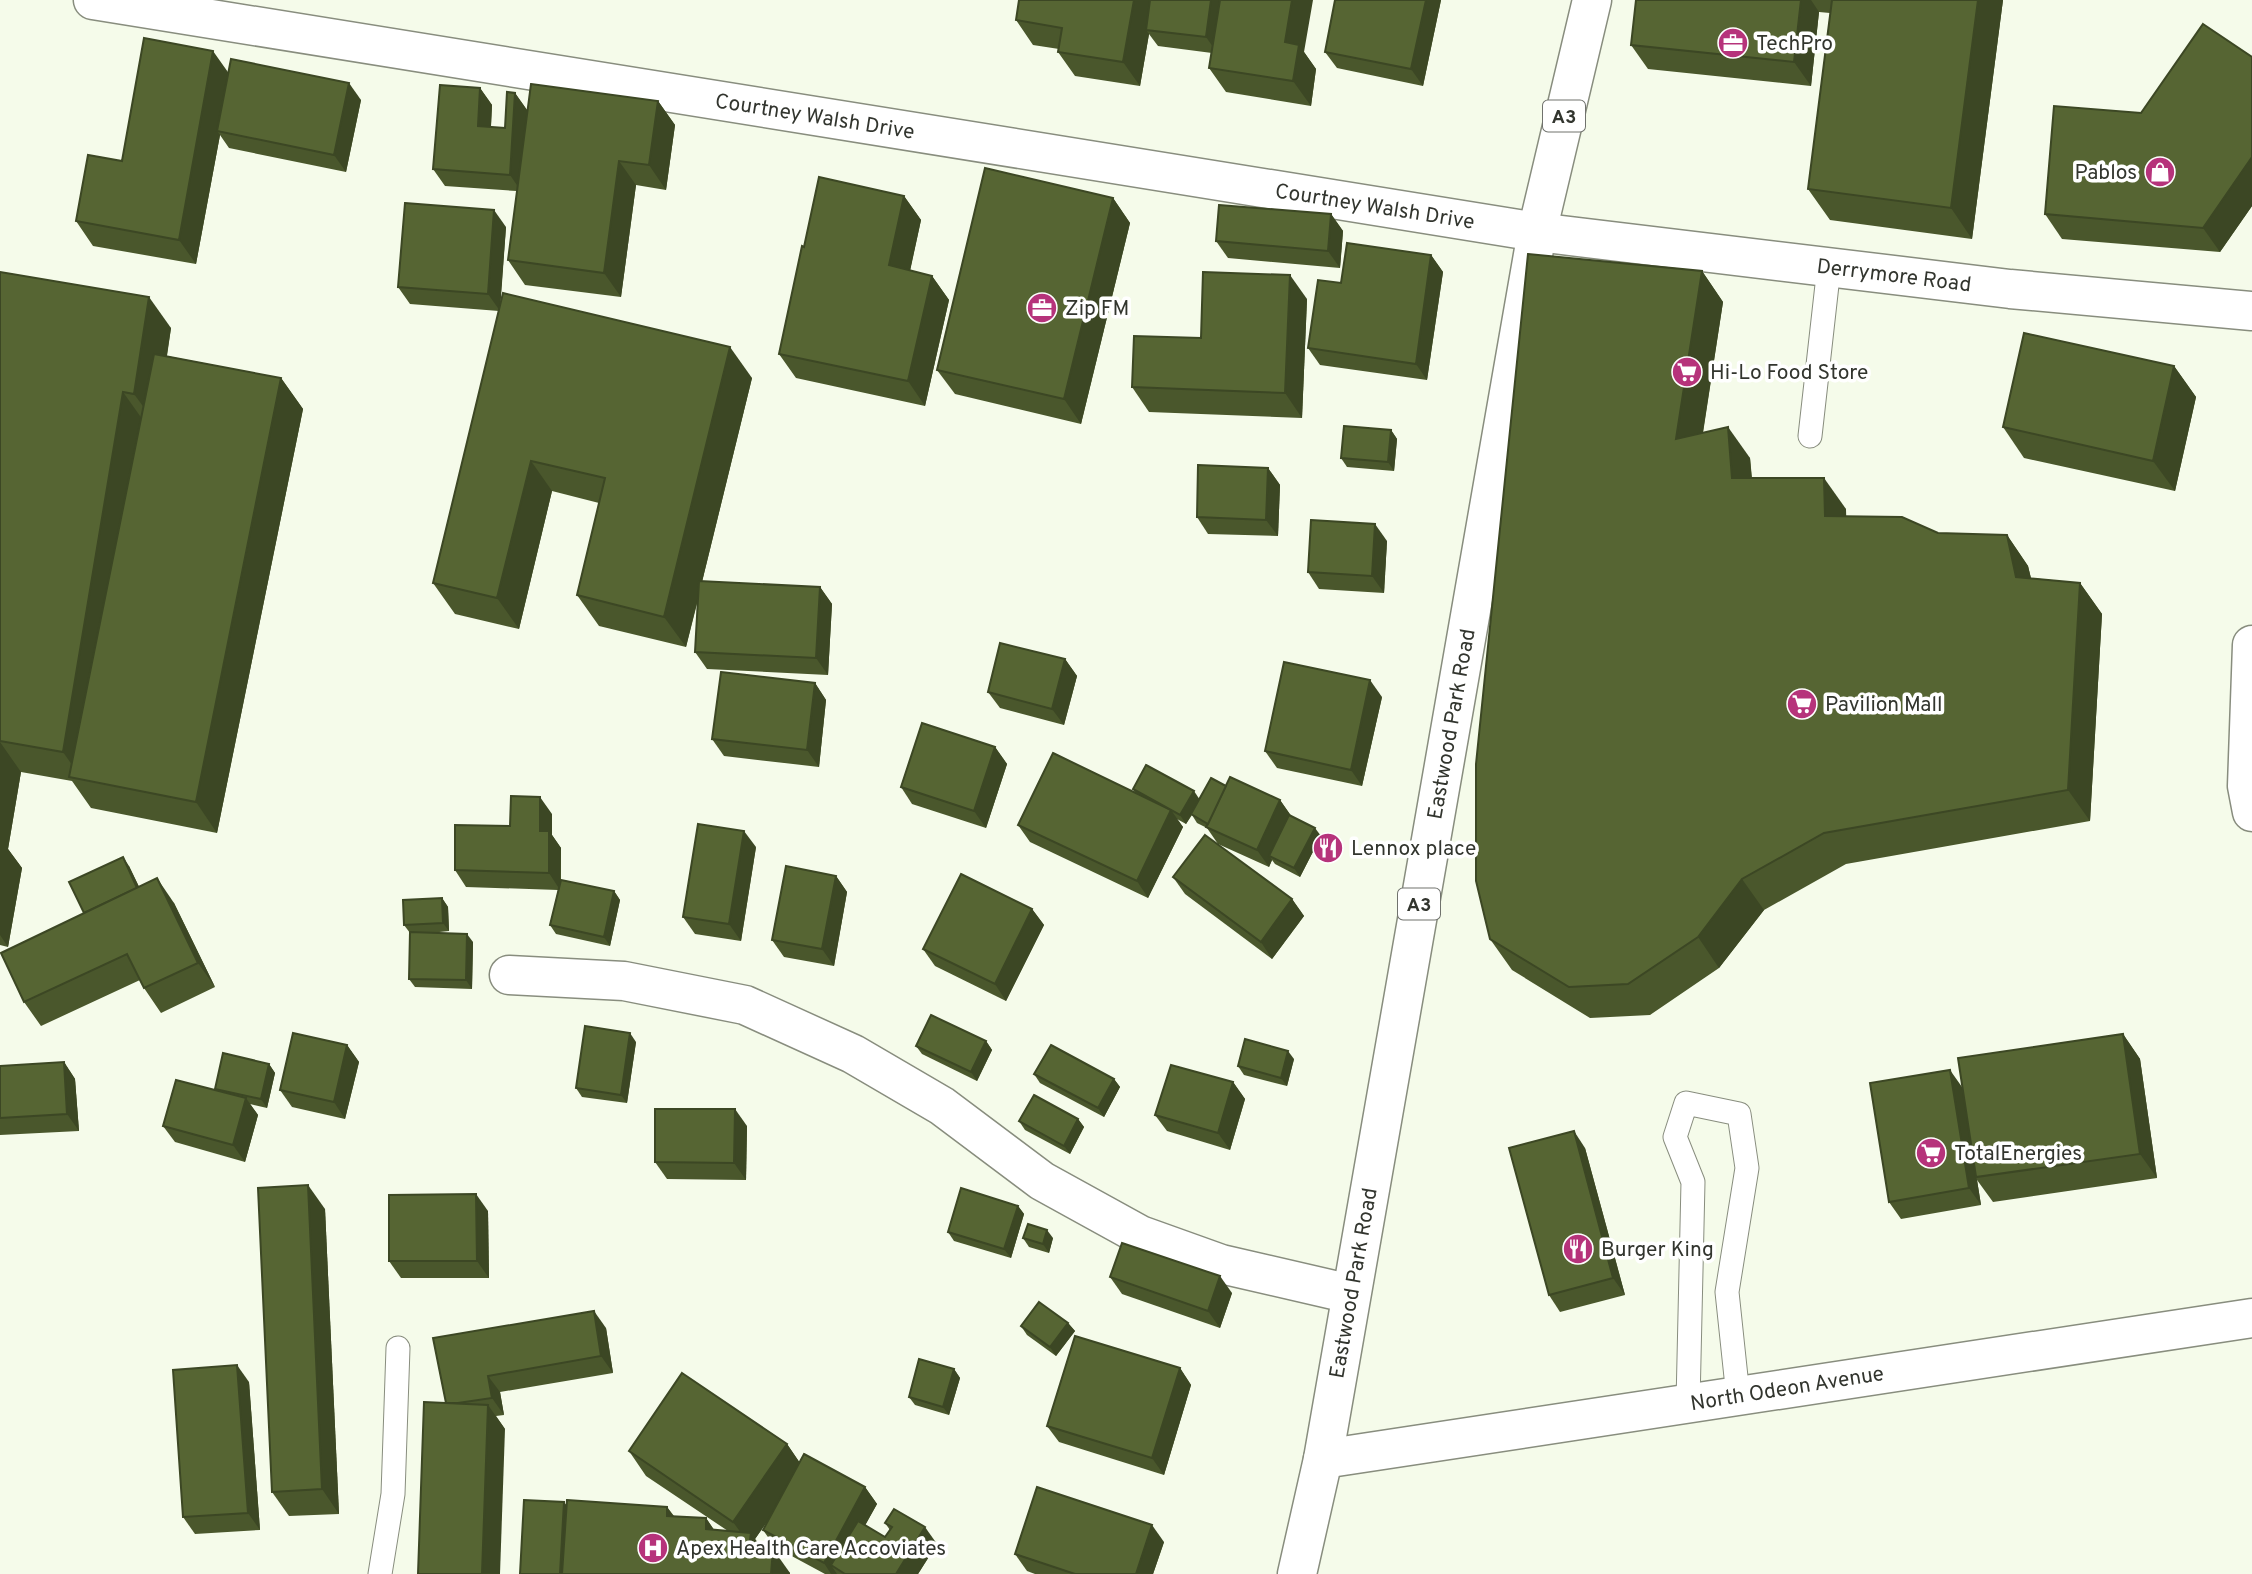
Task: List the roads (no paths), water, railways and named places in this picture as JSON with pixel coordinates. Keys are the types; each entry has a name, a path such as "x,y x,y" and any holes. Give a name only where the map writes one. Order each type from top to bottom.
{"street":[{"name":"Courtney Walsh Drive","path":"93,0 1537,232"},
{"name":"Eastwood Park Road","path":"1297,1574 1323,1459 1537,232 1592,0"},
{"name":"Derrymore Road","path":"1537,232 2010,289 2252,311"},
{"path":"2250,795 2252,645"},
{"path":"509,975 624,981 745,1005 853,1054 920,1093 942,1106 1042,1181 1140,1235 1221,1264 1351,1294"},
{"name":"North Odeon Avenue","path":"1323,1459 2252,1318"}],"lane":[{"path":"1810,436 1829,267"},
{"path":"1688,1404 1693,1182 1675,1137 1686,1103 1739,1114 1747,1168 1727,1292 1738,1396"},
{"path":"380,1574 393,1494 398,1348"}],"place":[{"name":"TechPro","path":"1733,43"},
{"name":"Pablos","path":"2160,172"},
{"name":"Zip FM","path":"1042,308"},
{"name":"Hi-Lo Food Store","path":"1687,372"},
{"name":"Pavilion Mall","path":"1802,704"},
{"name":"Lennox place","path":"1328,848"},
{"name":"TotalEnergies","path":"1931,1153"},
{"name":"Burger King","path":"1578,1249"},
{"name":"Apex Health Care Accoviates","path":"653,1548"}]}
